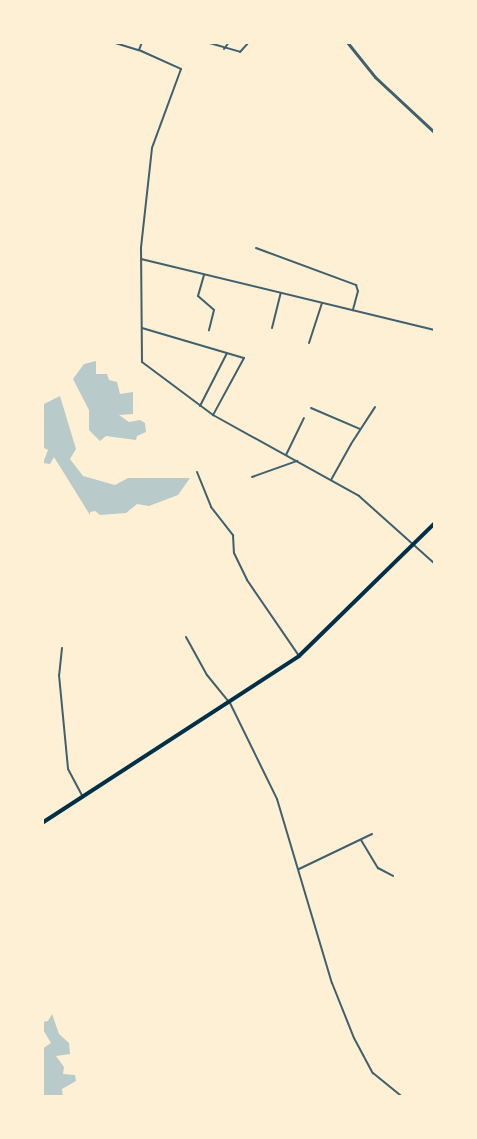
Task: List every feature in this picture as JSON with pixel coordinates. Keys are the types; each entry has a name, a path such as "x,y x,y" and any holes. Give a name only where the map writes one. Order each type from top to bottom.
{"main road":[{"path":"42,823 230,703 299,656 435,523"}],"street":[{"path":"112,42 139,50 181,69 152,148 141,259 142,362 213,415 359,496 435,564"},
{"path":"139,50 142,42"},
{"path":"206,42 240,52 249,42"},
{"path":"224,49 230,42"},
{"path":"347,42 375,77 435,133"},
{"path":"256,248 356,285 358,291 353,310"},
{"path":"141,259 435,330"},
{"path":"204,276 198,296 214,310 209,330"},
{"path":"272,328 281,292"},
{"path":"309,343 322,303"},
{"path":"142,328 240,357 244,361 213,415"},
{"path":"200,406 227,353"},
{"path":"331,480 375,407"},
{"path":"311,408 360,429"},
{"path":"286,455 304,418"},
{"path":"252,477 297,461"},
{"path":"197,472 211,507 232,535 234,552 247,580 299,656"},
{"path":"186,637 207,675 230,703 277,799 332,983 354,1038 374,1073 403,1097"},
{"path":"62,648 59,675 68,769 83,797"},
{"path":"299,869 372,834"},
{"path":"361,840 378,868 393,876"}],"shaded area":[{"path":"96,361 96,374 107,374 109,380 117,382 120,394 133,392 133,414 119,415 129,422 140,420 145,423 146,432 137,436 136,440 106,436 100,441 89,430 89,410 73,379 84,364"},
{"path":"60,396 76,449 70,459 83,476 115,485 128,478 190,478 178,495 149,506 137,504 126,513 100,515 95,511 90,512 90,515 54,457 50,464 43,463 48,450 42,447 42,405"},
{"path":"52,1014 59,1034 69,1043 70,1054 56,1056 64,1067 63,1074 75,1075 76,1081 62,1089 63,1097 42,1097 42,1049 51,1043 42,1028 42,1022 48,1021"}]}
